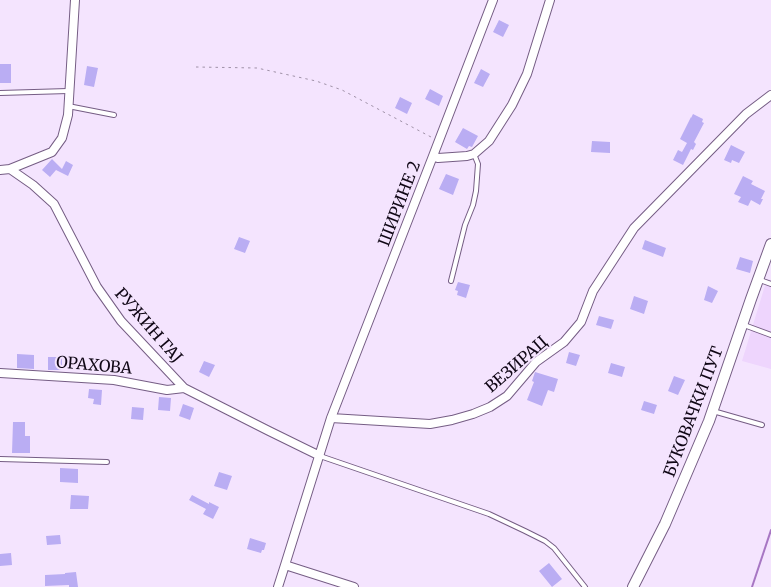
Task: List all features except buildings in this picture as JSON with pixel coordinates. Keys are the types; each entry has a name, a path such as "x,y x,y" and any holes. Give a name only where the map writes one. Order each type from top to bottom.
{"street":[{"path":"0,170 10,169 52,152 62,138 68,115 75,0"},
{"name":"ШИРИНЕ 2","path":"331,418 493,0"},
{"path":"433,156 438,158 474,154 489,140 512,105 528,74 550,0"},
{"name":"ВЕЗИРАЦ","path":"331,418 430,424 473,414 490,407 507,396 536,362 564,342 582,322 593,291 634,228 746,114 771,95"},
{"name":"РУЖИН ГАЈ","path":"10,169 33,185 54,204 97,288 121,321 184,388 320,456"},
{"name":"БУКОВАЧКИ ПУТ","path":"633,587 665,524 713,411 771,244"},
{"name":"ОРАХОВА","path":"0,374 114,380 167,390 184,388"},
{"path":"278,587 331,418"},
{"path":"285,565 354,587"}],"lane":[{"path":"0,92 68,92"},
{"path":"68,106 114,116"},
{"path":"451,281 476,191 478,164 474,154"},
{"path":"758,280 771,284"},
{"path":"742,325 771,335"},
{"path":"713,411 762,425"},
{"path":"320,456 489,514 545,540 554,548 585,587"},
{"path":"0,459 107,462"}],"path":[{"path":"196,67 257,68 316,80 342,90 438,141"}],"shaded area":[{"path":"767,279 771,280 771,369 742,361"}],"waterway":[{"path":"752,587 771,530"}]}
